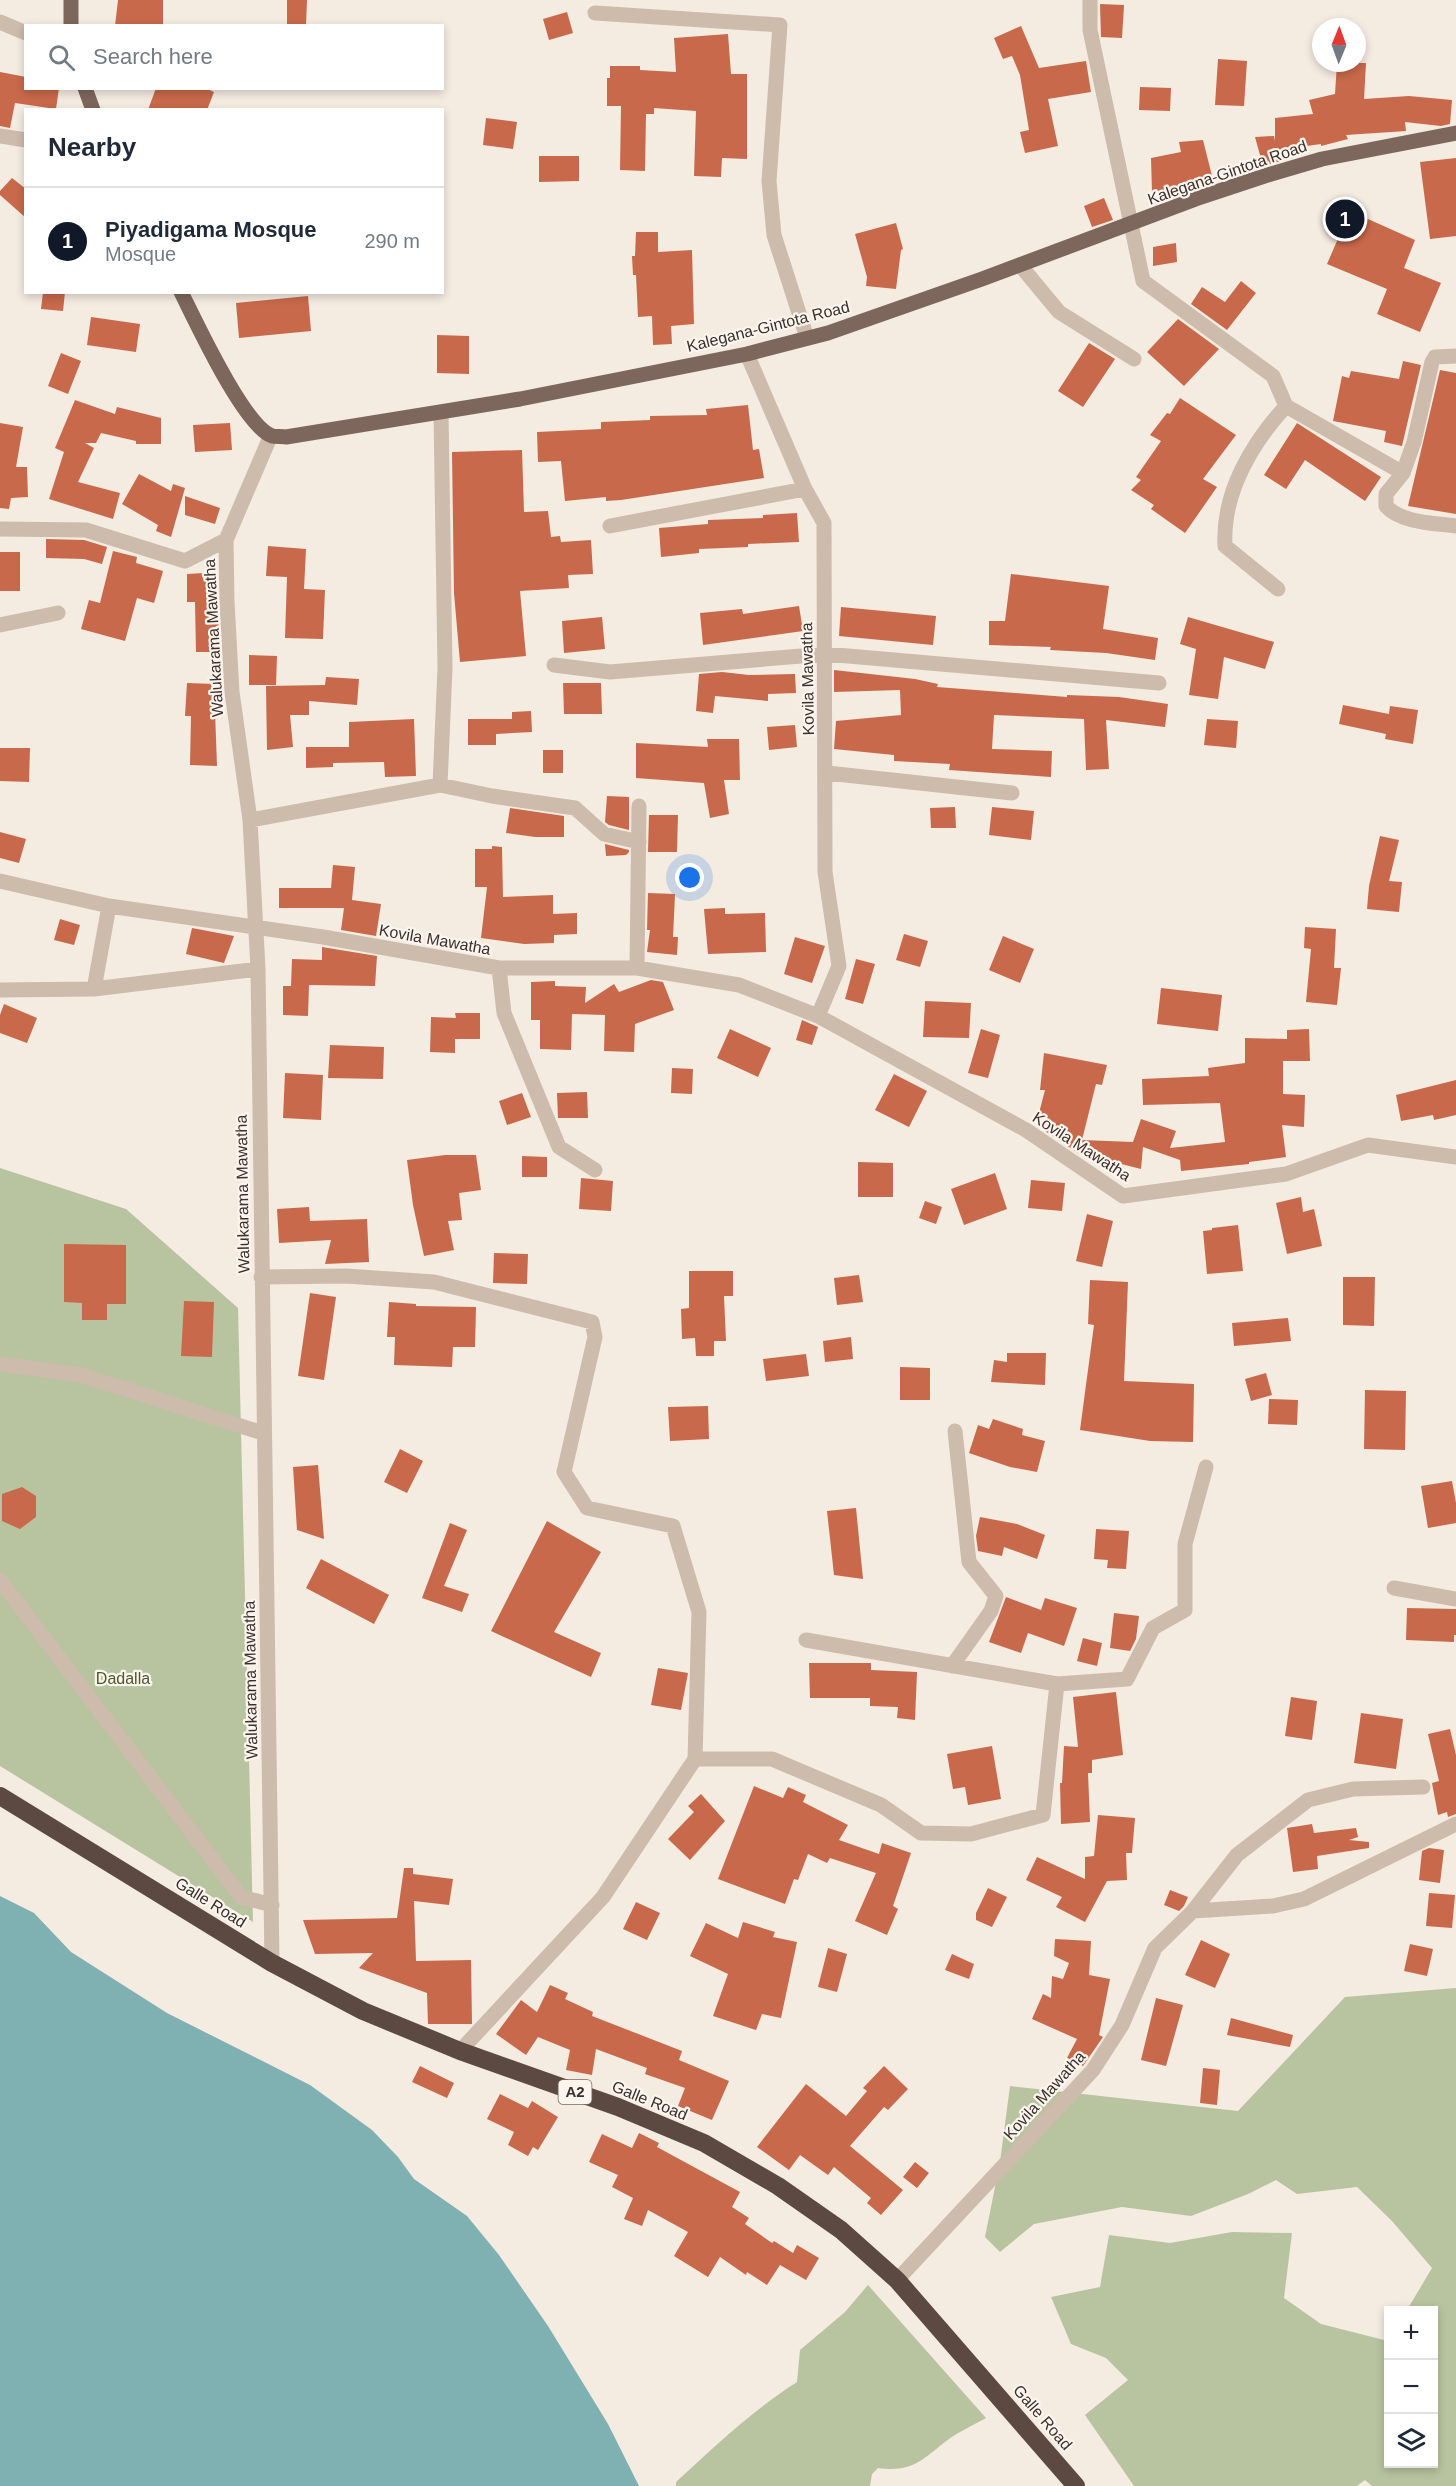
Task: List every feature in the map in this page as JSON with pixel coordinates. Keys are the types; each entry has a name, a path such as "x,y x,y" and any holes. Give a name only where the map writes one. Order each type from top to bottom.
{"highway":[{"name":"Galle Road","path":"0,1796 272,1963 363,2011 460,2051 618,2107 704,2143 778,2186 832,2224 897,2280 1076,2486"}],"main road":[{"path":"71,0 71,24"},
{"path":"86,90 92,108"},
{"name":"Kalegana-Gintota Road","path":"271,435 286,437 441,412 747,354 839,329 1020,265 1201,197 1322,159 1456,132"},
{"path":"183,294 239,401 252,420 271,435"}],"street":[{"path":"1090,0 1090,30 1143,281 1273,376 1286,406 1403,473"},
{"path":"595,13 780,25 769,181 774,235 807,338"},
{"path":"0,22 24,32"},
{"path":"0,136 24,140"},
{"path":"1020,265 1059,312 1134,360"},
{"name":"Kovila Mawatha","path":"747,354 805,489 824,523 825,872 838,966 818,1016"},
{"path":"1456,356 1435,357 1432,362 1414,442 1403,473 1386,494 1386,506 1392,513 1456,526"},
{"path":"1278,589 1225,546 1224,525 1243,464 1264,430 1286,406"},
{"path":"440,785 445,668 441,412"},
{"name":"Walukarama Mawatha","path":"271,435 226,540 232,692 250,820 258,969 272,1963"},
{"path":"610,526 805,489"},
{"path":"0,529 86,530 185,561 226,540"},
{"path":"0,625 58,613"},
{"path":"554,665 610,672 825,654 1159,682"},
{"path":"826,773 1012,793"},
{"path":"250,820 440,785 492,796 574,808 604,834 639,842"},
{"path":"637,968 639,806"},
{"name":"Kovila Mawatha","path":"0,881 109,906 499,968 637,968 739,985 818,1016 1026,1130 1123,1196 1286,1174 1368,1145 1456,1157"},
{"path":"94,989 109,906"},
{"path":"499,968 504,1013 559,1147 596,1170"},
{"path":"0,990 94,989 258,969"},
{"path":"261,1277 346,1276 434,1282 592,1322 595,1337 564,1472 587,1508 673,1526 699,1612 696,1759 603,1897 460,2051"},
{"path":"0,1364 81,1375 263,1433"},
{"path":"952,1666 991,1611 996,1596 969,1562 955,1431"},
{"path":"806,1640 1058,1684 1127,1679 1153,1628 1185,1610 1185,1544 1206,1467"},
{"path":"0,1580 241,1897 272,1905"},
{"path":"1394,1588 1456,1599"},
{"path":"696,1759 772,1759 881,1805 921,1833 971,1834 1043,1815 1058,1684"},
{"name":"Kovila Mawatha","path":"897,2280 1093,2070 1122,2025 1155,1948 1194,1911 1237,1855 1308,1800 1353,1789 1423,1787"},
{"path":"1194,1911 1273,1906 1304,1899 1456,1824"}],"green space":[{"name":"Dadalla","path":"0,1168 126,1209 238,1308 253,1922 0,1766"},
{"path":"1456,1988 1456,2486 1372,2486 1365,2480 1357,2486 1134,2486 1085,2415 1128,2380 1106,2358 1071,2344 1051,2297 1100,2287 1109,2235 1170,2243 1232,2232 1292,2233 1284,2298 1321,2324 1384,2340 1384,2468 1438,2468 1438,2306 1409,2306 1432,2268 1392,2221 1357,2187 1297,2194 1276,2180 1248,2194 1191,2216 1122,2207 1034,2224 1000,2252 985,2237 1000,2162 1010,2086 1238,2111 1345,1997"},
{"path":"868,2285 986,2418 953,2436 925,2458 910,2466 891,2469 878,2468 872,2474 870,2486 676,2486 676,2482 734,2429 797,2382 800,2350 845,2312"}],"water":[{"path":"0,1896 34,1913 71,1952 167,2013 310,2085 372,2130 398,2157 414,2179 467,2216 499,2255 548,2326 608,2424 639,2486 0,2486"}],"building":[{"path":"118,0 163,0 163,24 115,24"},
{"path":"287,0 307,0 306,24 287,24"},
{"path":"1100,4 1124,5 1122,38 1101,37"},
{"path":"567,12 573,33 549,40 543,19"},
{"path":"1021,26 1039,68 1086,61 1091,92 1048,99 1058,146 1025,153 1020,132 1029,130 1020,75 1012,56 1003,59 994,38"},
{"path":"728,34 731,74 747,74 747,159 722,158 721,177 694,176 696,111 654,108 654,114 646,114 645,171 620,170 621,106 607,106 607,78 610,78 610,66 640,66 640,70 676,72 674,38"},
{"path":"1218,59 1247,61 1244,106 1215,105"},
{"path":"0,72 24,77 24,90 59,90 56,108 15,103 10,128 0,126"},
{"path":"1336,72 1366,72 1364,99 1409,96 1452,100 1450,124 1441,126 1405,122 1406,131 1346,135 1348,139 1321,146 1321,144 1278,150 1281,161 1263,166 1255,137 1274,136 1275,141 1275,118 1313,114 1309,100 1335,94"},
{"path":"1140,87 1171,88 1170,111 1139,110"},
{"path":"155,90 210,90 214,92 208,108 149,108"},
{"path":"486,118 517,122 513,149 483,145"},
{"path":"1203,140 1212,176 1179,189 1152,192 1151,158 1181,152 1179,142"},
{"path":"539,156 579,156 579,181 539,182"},
{"path":"1456,158 1456,236 1430,239 1420,162"},
{"path":"12,178 24,187 24,216 0,195 0,191"},
{"path":"1104,198 1113,220 1092,227 1084,206"},
{"path":"1350,211 1415,240 1404,268 1441,283 1420,332 1377,314 1387,289 1327,264"},
{"path":"896,223 903,249 896,289 866,286 867,277 855,234"},
{"path":"636,232 658,232 658,252 692,250 694,324 671,326 672,344 653,345 652,316 638,317 636,275 633,275 632,256 635,256"},
{"path":"1176,243 1177,262 1153,266 1153,247"},
{"path":"1241,281 1256,293 1227,330 1191,304 1202,287 1225,302"},
{"path":"43,294 65,294 63,311 41,309"},
{"path":"308,296 311,331 239,338 236,303"},
{"path":"91,317 140,324 136,352 87,345"},
{"path":"1178,319 1219,349 1184,386 1147,352"},
{"path":"437,335 469,336 469,374 437,373"},
{"path":"1089,343 1115,359 1083,407 1058,391"},
{"path":"61,353 81,361 68,394 48,386"},
{"path":"1403,361 1421,365 1402,446 1384,442 1386,431 1333,421 1342,376 1349,378 1351,371 1399,379"},
{"path":"1440,370 1456,373 1456,514 1408,506"},
{"path":"1180,398 1236,435 1203,479 1217,487 1185,533 1151,509 1154,505 1131,490 1141,480 1136,477 1161,441 1150,435 1167,413 1170,414"},
{"path":"75,400 115,414 117,407 161,418 161,444 136,444 136,441 101,433 96,443 85,443 94,448 78,482 120,493 113,519 49,499 64,452 55,448"},
{"path":"748,405 753,450 759,449 764,478 621,500 606,501 606,497 565,501 561,461 538,462 537,432 601,429 601,422 650,420 650,416 707,415 706,409"},
{"path":"0,423 23,427 16,467 27,467 28,497 11,498 9,509 0,508"},
{"path":"230,423 232,450 195,452 193,425"},
{"path":"1297,423 1381,477 1365,501 1305,460 1286,489 1264,475"},
{"path":"522,450 524,512 548,511 551,537 560,536 561,542 591,540 593,574 568,575 569,588 520,591 526,656 460,662 454,593 452,452"},
{"path":"139,474 171,491 173,484 185,488 171,537 156,531 158,525 122,504"},
{"path":"185,496 220,508 215,524 185,515"},
{"path":"797,513 799,542 699,549 699,553 661,557 659,528 708,524 708,520 763,518 763,515"},
{"path":"46,539 84,540 107,547 102,564 84,559 46,558"},
{"path":"268,546 306,549 304,589 325,590 323,639 285,638 287,577 266,576"},
{"path":"113,551 137,557 136,563 163,571 154,603 137,598 125,641 81,629 89,600 100,603"},
{"path":"0,552 20,552 20,591 0,591"},
{"path":"204,573 214,576 214,607 218,607 219,640 212,639 213,652 196,652 195,602 187,602 187,574"},
{"path":"1011,574 1109,586 1103,629 1158,638 1155,660 1106,653 1050,650 1051,647 989,645 989,621 1005,621"},
{"path":"799,606 803,631 703,645 700,613 742,609 743,614"},
{"path":"841,607 936,616 933,645 839,636"},
{"path":"602,617 605,649 564,653 562,621"},
{"path":"1188,617 1274,642 1265,669 1224,657 1218,699 1189,695 1196,649 1180,644"},
{"path":"249,655 277,656 276,685 249,685"},
{"path":"834,670 915,679 938,684 937,687 1067,697 1067,695 1119,697 1168,704 1165,727 1106,720 1109,769 1086,770 1084,719 994,715 992,749 1052,751 1051,777 949,770 950,764 894,761 894,755 834,749 836,721 901,715 900,690 834,692"},
{"path":"722,672 749,675 795,674 796,693 768,694 768,701 715,696 713,713 696,711 699,674"},
{"path":"326,677 359,679 357,705 309,701 309,715 290,715 293,747 267,750 266,686 325,685"},
{"path":"187,683 214,684 217,766 190,765 191,716 185,716"},
{"path":"563,683 601,683 602,714 564,714"},
{"path":"1343,705 1389,714 1390,706 1418,710 1413,744 1385,739 1386,734 1339,724"},
{"path":"531,711 532,732 496,734 496,745 468,745 468,719 512,719 512,712"},
{"path":"414,719 416,776 385,777 384,762 333,763 333,767 306,768 306,747 349,747 349,722"},
{"path":"1207,719 1238,721 1236,748 1204,745"},
{"path":"795,725 797,747 769,750 767,727"},
{"path":"707,739 739,739 740,780 724,780 729,814 710,818 704,783 636,778 636,743 708,747"},
{"path":"0,748 30,748 29,782 0,781"},
{"path":"543,750 563,750 563,773 543,773"},
{"path":"607,796 629,797 629,830 605,822"},
{"path":"955,807 956,828 931,828 930,808"},
{"path":"992,807 1034,811 1031,840 989,835"},
{"path":"510,808 564,816 564,837 535,837 506,833"},
{"path":"649,815 678,815 677,852 648,852"},
{"path":"0,832 26,839 19,863 0,858"},
{"path":"1380,836 1399,840 1389,881 1402,882 1399,912 1367,909 1369,886"},
{"path":"605,844 629,850 629,852 626,855 606,856"},
{"path":"492,846 502,847 503,897 553,895 553,914 577,913 577,934 554,935 554,943 524,944 481,938 487,887 475,887 475,849 492,849"},
{"path":"333,865 355,867 352,900 381,904 376,936 341,930 344,908 279,908 279,888 331,888"},
{"path":"648,893 675,894 673,937 678,937 677,955 647,952 650,930 647,930"},
{"path":"725,908 725,914 765,913 766,952 708,954 704,909"},
{"path":"60,919 80,925 74,945 54,940"},
{"path":"1305,927 1336,929 1334,968 1341,968 1337,1005 1306,1002 1311,949 1304,948"},
{"path":"192,928 234,936 224,963 186,954"},
{"path":"904,934 928,941 920,967 896,960"},
{"path":"1003,936 1034,949 1020,983 989,970"},
{"path":"795,937 825,946 812,983 784,974"},
{"path":"322,947 377,956 375,986 309,985 308,1016 283,1015 283,986 291,986 292,959 322,960"},
{"path":"856,959 875,964 863,1004 845,999"},
{"path":"651,980 663,982 674,1010 635,1024 634,1052 604,1051 605,1015 572,1014 571,1050 540,1049 540,1020 531,1020 531,982 555,981 555,986 586,987 585,1003 614,984 619,992"},
{"path":"1161,988 1222,995 1218,1031 1157,1024"},
{"path":"925,1001 971,1003 969,1038 923,1037"},
{"path":"4,1004 37,1018 27,1043 0,1033 0,1015"},
{"path":"455,1013 480,1013 480,1039 455,1039 455,1053 430,1052 431,1017 456,1018"},
{"path":"802,1020 818,1027 812,1045 796,1040"},
{"path":"730,1029 771,1048 758,1077 717,1058"},
{"path":"981,1029 1000,1035 988,1078 968,1073"},
{"path":"1309,1029 1310,1061 1283,1061 1283,1094 1305,1095 1304,1127 1282,1125 1286,1157 1249,1162 1249,1164 1181,1171 1180,1160 1143,1147 1141,1169 1078,1153 1042,1129 1045,1118 1038,1117 1045,1090 1040,1090 1044,1053 1107,1065 1102,1085 1096,1084 1082,1140 1133,1142 1141,1119 1176,1131 1170,1148 1225,1142 1220,1103 1143,1105 1142,1079 1209,1076 1208,1068 1245,1063 1245,1038 1287,1039 1287,1030"},
{"path":"330,1045 384,1047 383,1079 328,1078"},
{"path":"672,1068 693,1069 692,1094 671,1093"},
{"path":"285,1073 323,1075 321,1120 283,1118"},
{"path":"894,1074 927,1091 909,1127 875,1110"},
{"path":"1456,1080 1456,1115 1434,1120 1433,1115 1401,1121 1396,1095"},
{"path":"587,1092 588,1118 558,1118 557,1093"},
{"path":"522,1093 531,1117 507,1125 499,1101"},
{"path":"445,1155 476,1155 481,1190 459,1193 462,1220 448,1221 454,1250 424,1256 413,1205 407,1160"},
{"path":"522,1156 547,1157 547,1177 522,1177"},
{"path":"858,1162 893,1163 893,1197 858,1197"},
{"path":"995,1173 1007,1209 964,1225 951,1189"},
{"path":"581,1178 613,1181 611,1211 579,1209"},
{"path":"1031,1180 1065,1183 1062,1211 1028,1208"},
{"path":"1301,1197 1303,1212 1314,1209 1322,1246 1287,1254 1276,1203"},
{"path":"925,1201 942,1207 936,1224 919,1218"},
{"path":"309,1207 310,1221 367,1219 369,1262 325,1264 331,1240 279,1243 277,1209"},
{"path":"1087,1214 1113,1221 1102,1267 1076,1261"},
{"path":"1238,1225 1243,1271 1207,1274 1203,1231"},
{"path":"64,1244 126,1245 126,1304 107,1304 107,1320 82,1320 82,1303 64,1302"},
{"path":"494,1253 528,1254 527,1284 493,1283"},
{"path":"689,1271 733,1271 733,1296 724,1296 726,1341 714,1341 714,1356 696,1356 695,1338 682,1339 681,1309 689,1308"},
{"path":"859,1275 863,1302 837,1305 834,1278"},
{"path":"1343,1277 1375,1277 1374,1326 1343,1325"},
{"path":"1090,1280 1128,1282 1124,1381 1194,1384 1193,1442 1150,1441 1080,1430 1094,1325 1088,1324"},
{"path":"310,1293 336,1297 324,1380 298,1376"},
{"path":"184,1301 214,1302 212,1357 181,1356"},
{"path":"389,1302 416,1304 416,1306 476,1307 475,1347 453,1347 452,1367 394,1365 395,1337 387,1337"},
{"path":"1288,1318 1291,1341 1234,1346 1232,1323"},
{"path":"851,1337 853,1359 825,1362 823,1341"},
{"path":"1007,1353 1046,1353 1045,1385 991,1382 994,1360 1007,1362"},
{"path":"806,1354 809,1376 766,1381 763,1359"},
{"path":"900,1367 930,1368 930,1400 900,1400"},
{"path":"1266,1373 1272,1395 1251,1401 1245,1379"},
{"path":"1365,1390 1406,1391 1405,1450 1364,1449"},
{"path":"1269,1399 1298,1400 1297,1425 1268,1424"},
{"path":"708,1406 709,1439 670,1441 668,1407"},
{"path":"993,1419 1023,1429 1022,1435 1045,1441 1037,1472 1010,1467 969,1453 978,1425 989,1429"},
{"path":"400,1449 423,1461 407,1493 384,1482"},
{"path":"318,1465 324,1539 297,1530 293,1467"},
{"path":"1452,1481 1456,1503 1456,1523 1428,1528 1421,1486"},
{"path":"22,1487 36,1496 36,1517 20,1529 2,1521 2,1494"},
{"path":"856,1508 863,1579 834,1575 827,1511"},
{"path":"980,1517 1017,1524 1045,1535 1037,1559 1004,1547 1002,1556 978,1551 976,1536"},
{"path":"547,1521 601,1552 554,1632 601,1653 591,1677 491,1631"},
{"path":"450,1523 467,1530 444,1586 469,1594 462,1612 422,1598"},
{"path":"1096,1529 1129,1531 1126,1569 1107,1568 1108,1560 1094,1559"},
{"path":"321,1559 389,1595 374,1624 306,1588"},
{"path":"1006,1597 1041,1610 1045,1598 1077,1608 1064,1646 1028,1633 1021,1653 989,1642"},
{"path":"1407,1608 1456,1609 1454,1642 1406,1640"},
{"path":"1114,1613 1139,1616 1136,1639 1130,1651 1110,1648"},
{"path":"1083,1638 1102,1643 1097,1666 1077,1661"},
{"path":"809,1663 871,1663 871,1670 917,1672 915,1720 897,1718 898,1707 870,1706 870,1698 810,1698"},
{"path":"658,1668 688,1673 681,1710 651,1705"},
{"path":"1116,1692 1123,1755 1092,1760 1092,1773 1088,1773 1090,1822 1061,1824 1060,1783 1062,1783 1064,1746 1078,1747 1073,1697"},
{"path":"1291,1697 1317,1701 1312,1740 1285,1736"},
{"path":"1361,1713 1403,1719 1396,1769 1354,1763"},
{"path":"1450,1729 1456,1755 1456,1814 1448,1817 1447,1812 1438,1815 1432,1783 1439,1781 1428,1734"},
{"path":"992,1746 1001,1799 968,1805 965,1787 953,1789 947,1754"},
{"path":"754,1786 783,1798 788,1787 806,1795 803,1802 848,1825 839,1840 879,1854 882,1843 911,1853 893,1906 898,1909 887,1935 855,1921 876,1873 830,1858 827,1863 808,1854 798,1880 794,1879 785,1904 718,1879"},
{"path":"701,1794 725,1821 690,1860 668,1839 694,1812 688,1806"},
{"path":"1098,1815 1135,1818 1132,1853 1126,1853 1127,1880 1107,1881 1085,1922 1056,1907 1062,1897 1026,1880 1037,1857 1085,1879 1085,1857 1094,1856"},
{"path":"1312,1824 1314,1833 1356,1828 1358,1837 1349,1840 1369,1842 1369,1848 1317,1856 1318,1869 1293,1872 1287,1828"},
{"path":"1429,1848 1444,1850 1440,1883 1419,1880 1422,1851"},
{"path":"404,1868 413,1868 413,1874 453,1879 449,1905 414,1901 416,1961 471,1960 472,2024 428,2024 427,1993 359,1968 373,1953 315,1954 303,1920 397,1918"},
{"path":"988,1888 1007,1897 992,1927 976,1920 976,1913"},
{"path":"1170,1890 1188,1897 1179,1911 1164,1905"},
{"path":"1429,1893 1455,1895 1452,1928 1426,1926"},
{"path":"636,1902 660,1913 647,1940 623,1929"},
{"path":"743,1922 775,1932 773,1937 797,1942 781,2018 762,2014 756,2030 713,2016 728,1974 690,1956 706,1923 738,1938"},
{"path":"1055,1939 1091,1941 1089,1975 1110,1979 1099,2035 1103,2037 1083,2066 1067,2058 1077,2039 1032,2019 1043,1994 1051,1998 1052,1976 1063,1979 1069,1963 1054,1956"},
{"path":"1201,1940 1230,1954 1215,1988 1185,1975"},
{"path":"1410,1944 1433,1949 1427,1976 1404,1971"},
{"path":"828,1948 847,1954 837,1992 818,1987"},
{"path":"952,1954 974,1964 969,1979 945,1970"},
{"path":"550,1985 568,1993 565,1999 593,2012 592,2016 682,2051 679,2060 729,2081 712,2120 678,2106 685,2088 645,2074 647,2068 596,2049 592,2075 566,2070 570,2050 538,2037 526,2055 496,2034 521,2000 537,2012"},
{"path":"1156,1998 1183,2005 1166,2066 1141,2060"},
{"path":"1231,2018 1293,2035 1290,2047 1227,2035"},
{"path":"420,2066 454,2083 447,2098 412,2082"},
{"path":"884,2066 908,2089 888,2110 884,2107 850,2146 903,2190 881,2215 867,2203 871,2198 834,2167 828,2175 800,2155 789,2170 757,2147 806,2084 846,2116 867,2091 863,2088"},
{"path":"1203,2068 1220,2070 1217,2105 1200,2103"},
{"path":"500,2094 528,2108 532,2101 558,2117 538,2150 533,2147 528,2156 508,2145 514,2132 487,2119"},
{"path":"639,2133 659,2143 657,2147 740,2192 732,2207 749,2218 745,2224 772,2243 774,2241 793,2253 797,2245 819,2258 806,2280 780,2265 767,2285 747,2272 746,2275 720,2257 708,2277 674,2256 688,2232 648,2210 642,2226 624,2219 633,2198 612,2187 618,2175 589,2162 602,2134 632,2148"},
{"path":"915,2162 929,2173 917,2188 903,2177"}],"place":[{"name":"Piyadigama Mosque","path":"1345,219"}]}
